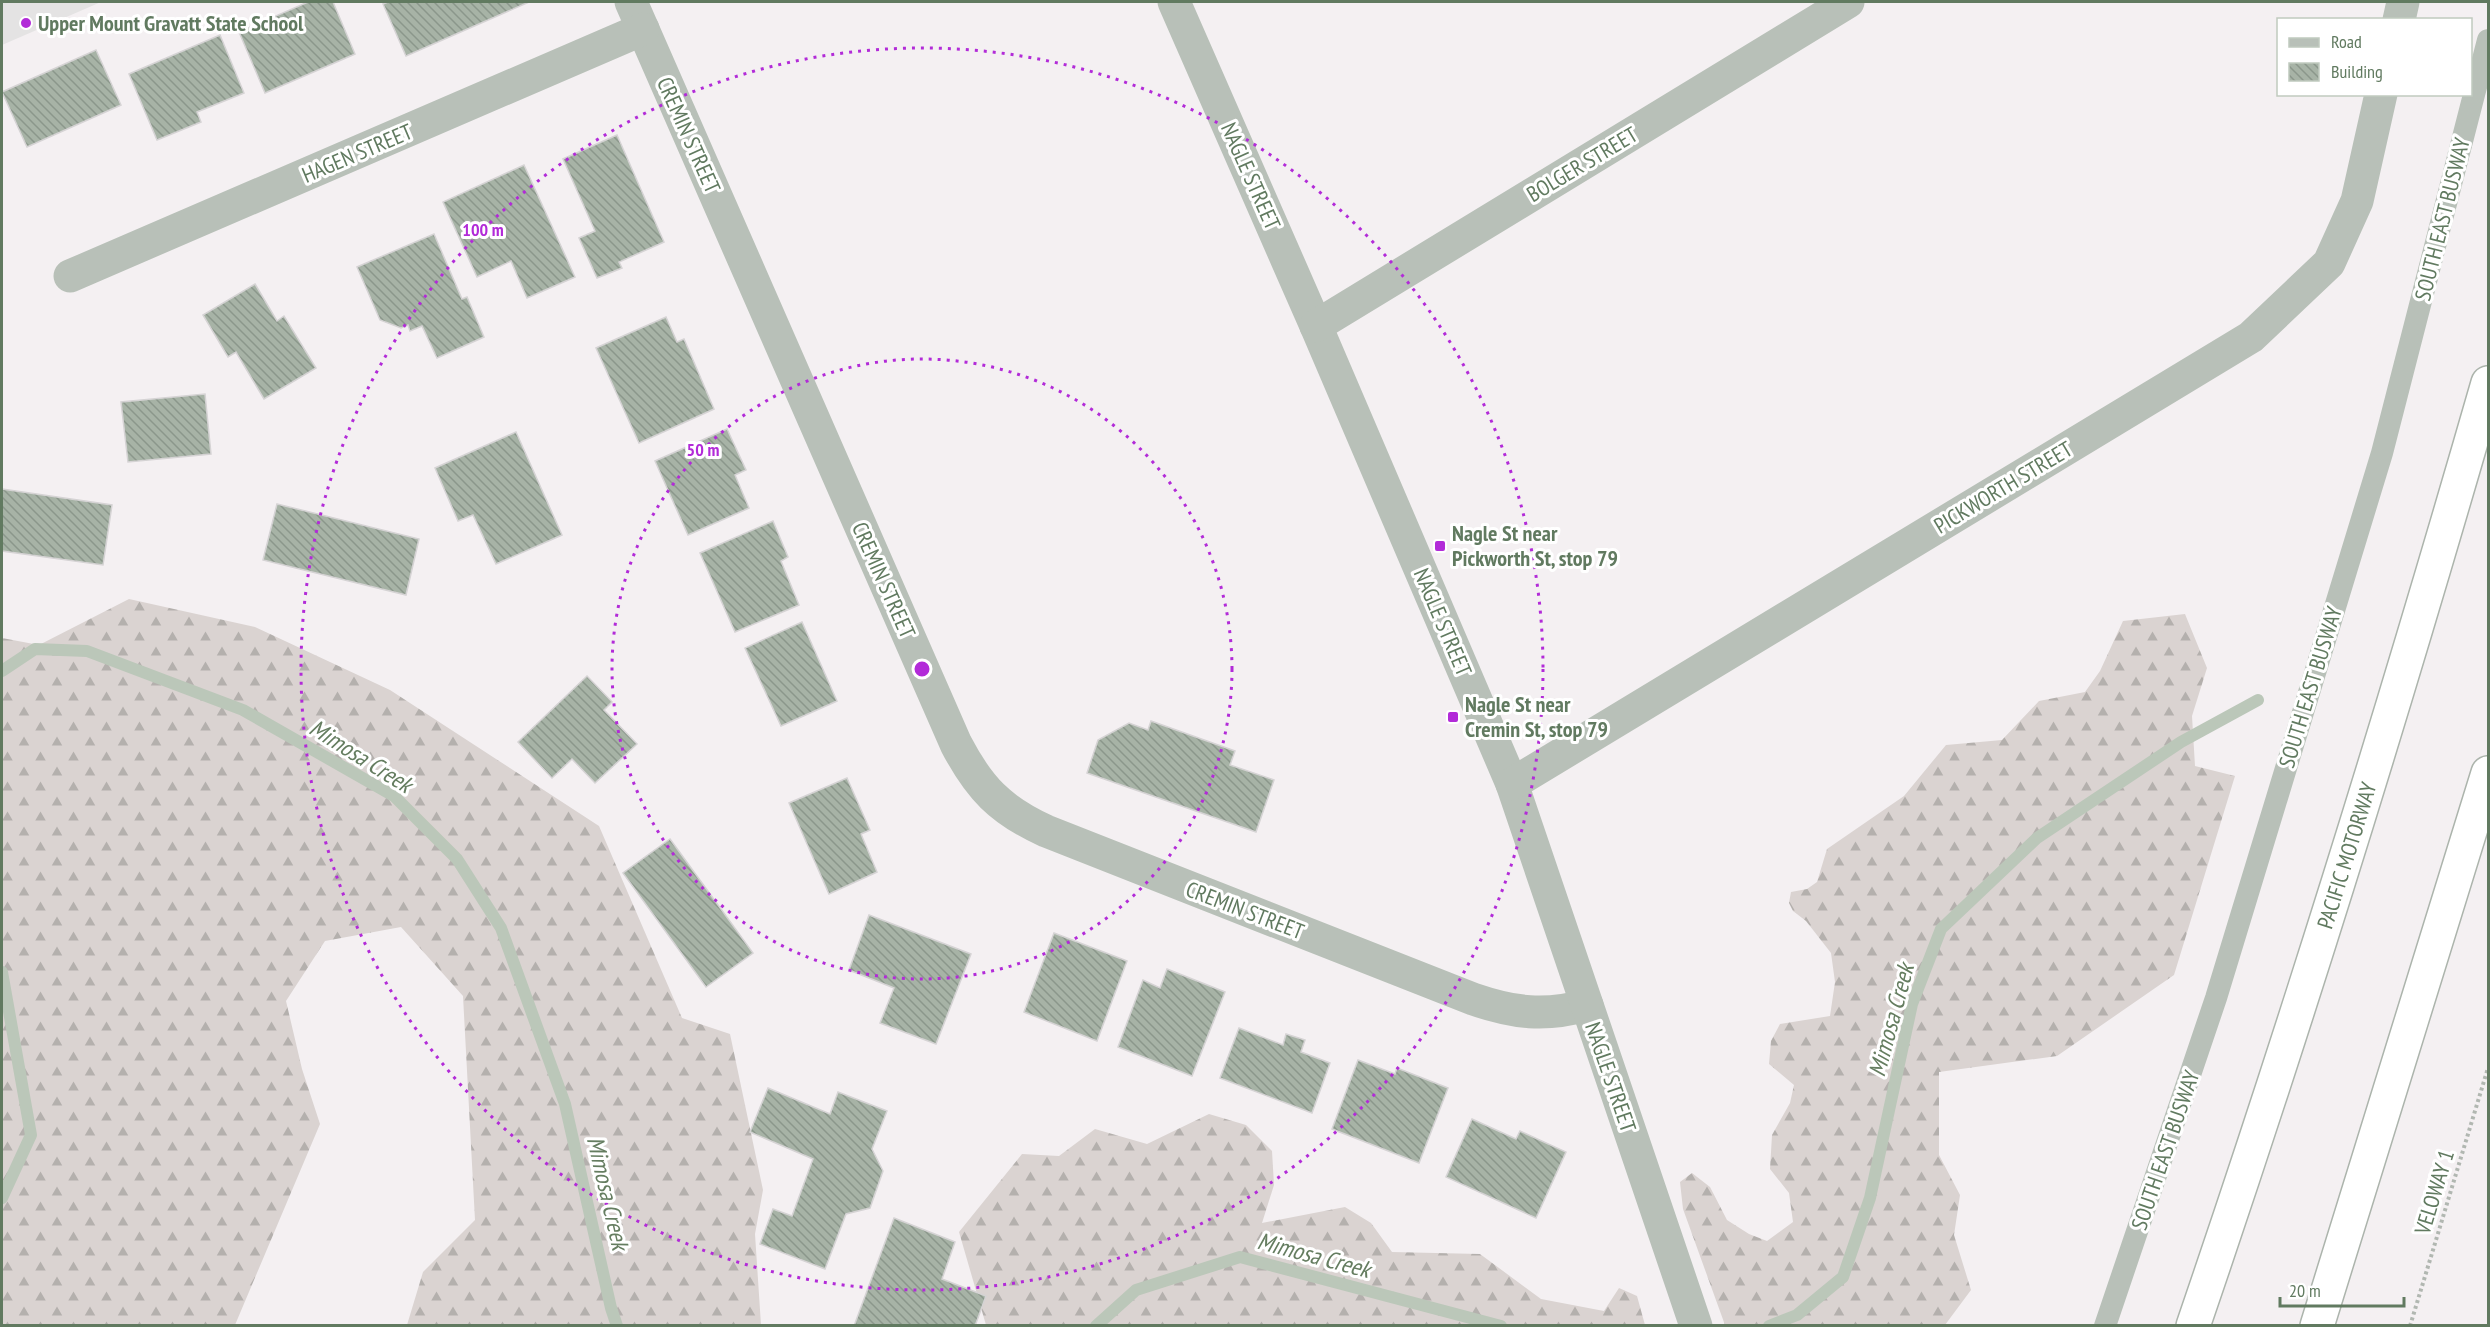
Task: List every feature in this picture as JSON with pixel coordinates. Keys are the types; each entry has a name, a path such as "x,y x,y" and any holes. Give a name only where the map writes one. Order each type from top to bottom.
{"highway":[{"name":"PACIFIC MOTORWAY","path":"2193,1326 2351,842 2426,601 2488,383"},
{"path":"2317,1326 2488,773"}],"street":[{"name":"NAGLE STREET","path":"1174,2 1512,783 1692,1312"},
{"name":"BOLGER STREET","path":"1316,326 1848,2"},
{"path":"2399,18 2403,2"},
{"name":"HAGEN STREET","path":"70,276 637,15"},
{"name":"CREMIN STREET","path":"637,15 956,744 980,784 994,800 1011,813 1046,831 1501,1009 1549,1013 1587,1005"},
{"name":"PICKWORTH STREET","path":"1512,783 2251,337 2329,263 2357,201 2381,96"}],"lane":[{"name":"SOUTH EAST BUSWAY","path":"2105,1326 2216,998 2382,453 2488,40"}],"path":[{"name":"VELOWAY 1","path":"2410,1326 2488,1068"}],"shaded area":[{"name":"Upper Mount Gravatt State School","path":"2,2 101,2 2,45"}],"green space":[{"path":"129,599 255,627 390,690 599,826 682,1018 730,1034 763,1190 755,1234 761,1325 407,1325 423,1272 475,1220 463,996 401,927 325,941 286,1001 302,1069 320,1124 235,1325 2,1325 2,638 39,645"},
{"path":"2185,614 2207,668 2192,716 2195,766 2235,776 2174,975 2057,1056 1939,1072 1939,1155 1960,1195 1954,1235 1971,1290 1945,1325 1725,1325 1683,1209 1680,1182 1692,1173 1710,1187 1727,1220 1749,1234 1767,1241 1793,1222 1789,1193 1770,1169 1772,1135 1790,1103 1794,1085 1769,1064 1771,1041 1780,1024 1830,1016 1835,982 1831,953 1806,921 1793,911 1789,903 1791,892 1807,889 1817,882 1827,849 1904,796 1946,745 2002,740 2039,701 2085,692 2100,671 2123,621"},
{"path":"1209,1114 1246,1125 1272,1151 1274,1185 1262,1223 1345,1207 1371,1223 1392,1252 1480,1254 1541,1299 1604,1311 1619,1288 1637,1296 1645,1325 986,1325 959,1232 1022,1154 1059,1156 1095,1129 1147,1144"}],"building":[{"path":"308,2 333,2 355,54 265,93 239,32"},
{"path":"388,2 529,2 406,56 383,4"},
{"path":"220,35 244,93 197,112 201,122 157,140 129,74"},
{"path":"96,50 121,105 27,147 2,92"},
{"path":"617,135 664,242 619,262 622,268 597,278 579,238 595,231 563,159"},
{"path":"524,165 575,277 527,298 511,261 477,277 443,202"},
{"path":"434,234 462,299 467,297 484,337 437,358 422,326 410,331 408,325 401,328 380,320 357,267"},
{"path":"255,284 277,321 284,316 316,368 264,399 236,352 228,357 203,315"},
{"path":"666,317 677,342 684,339 714,409 639,443 596,348"},
{"path":"205,394 211,454 128,462 121,402"},
{"path":"727,429 746,470 735,475 749,508 688,535 655,461"},
{"path":"516,432 562,535 496,564 473,515 458,521 435,468"},
{"path":"2,489 112,505 103,565 2,551"},
{"path":"277,504 419,539 406,595 263,560"},
{"path":"773,521 788,557 781,561 799,605 735,632 700,553"},
{"path":"802,622 837,701 781,726 745,648"},
{"path":"587,676 612,702 604,710 637,744 595,783 572,759 552,778 518,742"},
{"path":"1151,721 1235,751 1230,765 1274,780 1256,832 1087,773 1098,740 1129,723 1148,730"},
{"path":"847,778 870,830 861,834 877,872 829,894 789,803"},
{"path":"670,839 753,953 706,987 623,873"},
{"path":"869,915 971,954 936,1044 880,1023 894,988 849,970"},
{"path":"1054,933 1127,961 1097,1041 1024,1012"},
{"path":"1167,969 1225,992 1192,1076 1118,1047 1143,980 1160,988"},
{"path":"1239,1028 1283,1045 1286,1034 1305,1040 1301,1052 1330,1063 1312,1113 1220,1078"},
{"path":"1358,1060 1395,1074 1397,1068 1448,1088 1419,1163 1332,1129"},
{"path":"768,1088 830,1114 838,1092 887,1111 872,1149 883,1171 870,1208 846,1214 825,1269 760,1244 773,1209 792,1216 813,1159 750,1132"},
{"path":"1472,1119 1516,1139 1520,1131 1566,1152 1536,1218 1446,1177"},
{"path":"894,1218 955,1242 942,1279 986,1296 975,1326 854,1326"}],"waterway":[{"name":"Mimosa Creek","path":"2,671 35,649 87,651 243,710 394,796 457,859 501,928 565,1104 617,1326"},
{"name":"Mimosa Creek","path":"1769,1326 1797,1315 1843,1277 1870,1198 1912,1004 1941,929 2037,838 2181,742 2258,700"},
{"name":"Mimosa Creek","path":"2,972 31,1135 2,1198"},
{"name":"Mimosa Creek","path":"1096,1326 1136,1290 1240,1257 1501,1326"}],"place":[{"name":"Upper Mount Gravatt State School","path":"26,23"},
{"name":"Nagle St near Pickworth St, stop 79","path":"1440,546"},
{"name":"Nagle St near Cremin St, stop 79","path":"1453,717"}]}
